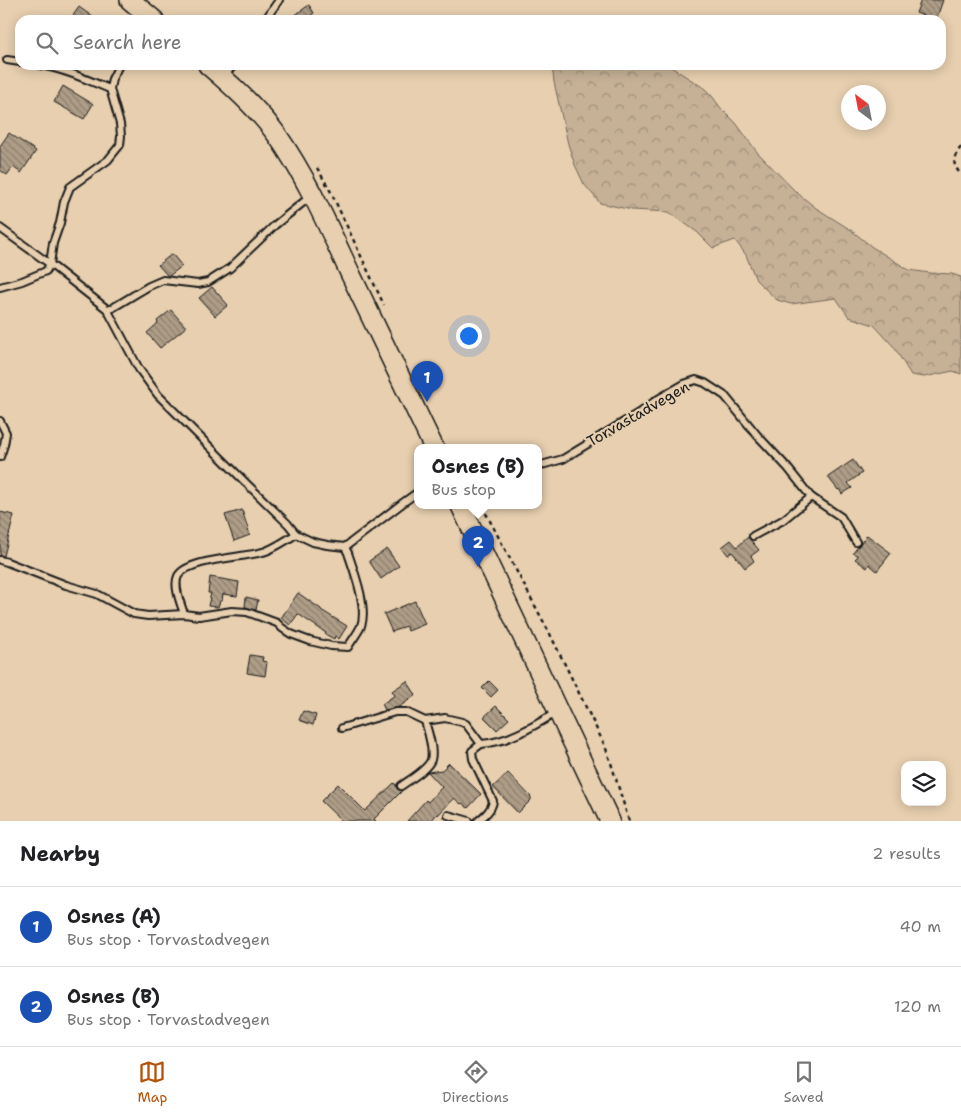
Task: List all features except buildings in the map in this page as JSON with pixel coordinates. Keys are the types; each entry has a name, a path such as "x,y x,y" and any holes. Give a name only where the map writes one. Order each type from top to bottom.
{"main road":[{"path":"130,0 147,15"},
{"path":"222,70 271,128 289,154 312,195 432,444"},
{"path":"462,509 610,821"}],"lane":[{"path":"268,15 276,1"},
{"path":"7,60 15,61"},
{"path":"62,70 110,90"},
{"path":"0,287 46,271 50,264 53,243 70,187 108,160 120,145 120,124 110,90 116,70"},
{"path":"109,310 163,280 198,284 208,282 230,268 275,225 312,195"},
{"path":"0,228 109,310 139,369 158,395 296,534 313,542 345,547 414,495"},
{"name":"Torvastadvegen","path":"542,465 563,459 658,399 684,384 696,380 725,396 756,435 787,467 811,497 841,517 856,542"},
{"path":"0,421 6,433 0,457"},
{"path":"753,536 783,520 811,497"},
{"path":"184,614 177,592 177,577 182,571 196,565 227,557 266,551 296,534"},
{"path":"0,560 66,585 97,594 134,614 148,616 184,614 199,616 232,611 247,612 277,623 290,634 310,641 331,646 348,646 361,625 362,613 361,596 345,547"},
{"path":"478,821 492,808 493,801 473,759 472,751 481,744 503,741 558,711"},
{"path":"342,728 395,712 406,712 425,721 445,718 462,722 466,724 481,744"},
{"path":"401,786 426,768 430,760 431,748 425,721"},
{"path":"448,815 469,821"}],"path":[{"path":"961,147 955,155 954,163 956,169 961,174"},
{"path":"484,509 550,634 605,746 629,821"}],"green space":[{"path":"553,70 676,70 704,88 736,123 757,152 796,192 816,208 909,270 952,274 961,277 961,374 953,371 924,377 911,375 894,347 874,325 849,317 836,298 791,304 777,300 756,280 746,255 735,240 713,248 697,232 669,212 632,210 600,203 584,184 575,165 568,144"}],"place":[{"name":"Osnes (A)","path":"427,402"},
{"name":"Osnes (B)","path":"478,567"}]}
